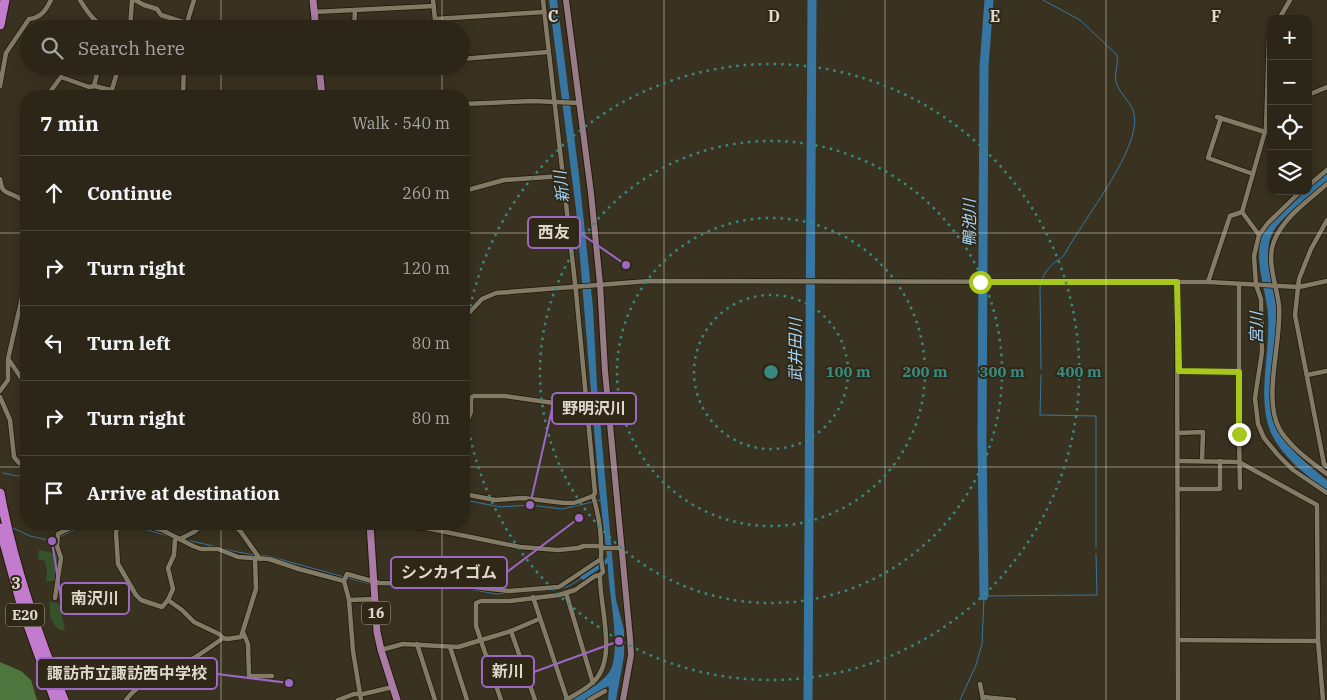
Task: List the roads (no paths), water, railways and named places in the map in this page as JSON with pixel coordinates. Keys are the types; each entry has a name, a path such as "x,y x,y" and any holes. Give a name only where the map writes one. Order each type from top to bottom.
{"highway":[{"path":"0,25 4,3"},
{"name":"E20","path":"0,493 12,546 30,609 64,700"},
{"name":"E20","path":"0,528 23,611 55,700"}],"main road":[{"path":"313,0 315,20"},
{"path":"320,75 321,90"},
{"name":"16","path":"370,530 377,632 397,700"}],"street":[{"path":"28,20 46,11 51,0"},
{"path":"80,0 97,20"},
{"path":"131,20 134,0 157,9 162,15 177,20"},
{"path":"187,20 194,0"},
{"path":"533,598 566,700 593,683 602,671 606,634 600,586 600,575 603,572 602,548 593,496 595,493 576,286 543,0"},
{"path":"566,0 576,103 592,193 597,284 631,655 622,700"},
{"path":"1282,15 1290,0"},
{"path":"314,12 433,3 435,19 544,12"},
{"path":"354,20 355,10"},
{"path":"0,86 6,53 20,32"},
{"path":"470,58 548,52"},
{"path":"94,86 97,75"},
{"path":"51,90 61,76 89,87 94,86 111,90 116,75"},
{"path":"183,90 185,75"},
{"path":"1312,93 1327,87"},
{"path":"470,104 533,101 576,103"},
{"path":"1242,212 1265,132 1268,105"},
{"path":"1253,174 1208,158 1219,118 1265,132"},
{"path":"1312,183 1327,170"},
{"path":"470,189 504,180 563,176"},
{"path":"0,179 2,190 20,199"},
{"path":"1327,184 1286,222 1275,239 1271,260 1279,306 1279,334 1273,375 1273,409 1280,429 1297,452 1327,474"},
{"path":"1297,195 1268,223 1259,235 1254,256 1256,285 1261,299 1262,352 1255,398 1258,424 1264,438 1278,456 1293,470 1327,493"},
{"path":"1242,212 1259,235"},
{"path":"1208,282 1230,216 1242,212"},
{"path":"1327,220 1311,248 1299,279 1295,315 1324,464 1327,467"},
{"path":"470,309 482,299 496,293 649,281 1208,282 1299,287 1327,281"},
{"path":"1177,282 1179,371 1177,521 1178,700"},
{"path":"1239,284 1240,488"},
{"path":"0,391 8,380 8,358 20,309"},
{"path":"8,358 20,376"},
{"path":"1179,371 1239,372"},
{"path":"1307,375 1327,371"},
{"path":"470,414 471,398 473,396 505,396 554,403 586,405"},
{"path":"0,397 10,420 14,457 20,462"},
{"path":"1178,433 1202,432 1202,461"},
{"path":"1178,461 1239,462 1317,504 1318,641 1323,700"},
{"path":"1178,489 1220,489 1220,461"},
{"path":"470,495 495,500 523,498 564,503 574,503 593,496"},
{"path":"55,598 61,558 57,546 58,534 66,530"},
{"path":"117,530 118,564 136,595 141,600 162,607 173,589 168,568 174,555 176,540 196,530"},
{"path":"162,530 201,549 218,550 238,557 269,559 300,570 344,581"},
{"path":"168,600 194,622 219,634 223,638 241,637 256,589 258,558 239,530"},
{"path":"436,530 520,547 558,550 584,546 620,548"},
{"path":"360,697 353,651 349,600 344,581 347,574 374,581 447,584 509,590 559,588 601,559"},
{"path":"500,700 476,626 476,603 481,601 510,602 559,595 575,590 595,576 600,575"},
{"path":"566,593 593,683"},
{"path":"349,600 374,599"},
{"path":"381,650 403,644 458,647 511,631 539,619"},
{"path":"511,631 534,700"},
{"path":"243,632 248,644 249,676 272,676"},
{"path":"126,700 151,679 175,669 223,638"},
{"path":"1178,640 1318,641"},
{"path":"417,644 435,700"},
{"path":"450,647 468,700"},
{"path":"980,684 983,698 1014,700"},
{"path":"338,700 354,694 360,697 393,687"},
{"path":"588,700 605,691"}],"water":[{"path":"549,0 557,0 579,175 593,308 597,386 616,600 624,630 624,656 616,700 608,700 608,686 584,700 571,700 596,685 608,674 613,665 615,637 608,563 583,580 580,577 607,557 599,489 576,209"}],"waterway":[{"name":"武井田川","path":"808,700 812,0"},
{"name":"鴨池川","path":"984,596 982,440 984,67 989,0"},
{"path":"1041,369 1040,287 1042,279 1050,267 1063,257 1109,184 1129,146 1134,128 1133,110 1116,81 1117,55 1080,20 1043,0"},
{"name":"宮川","path":"1327,176 1277,219 1267,234 1264,252 1273,324 1269,387 1271,417 1275,431 1285,447 1327,486"},
{"path":"1041,375 1040,415 1096,416 1096,547"},
{"path":"3,473 20,475"},
{"path":"470,501 501,507 530,505 562,509 601,500"},
{"path":"13,528 30,536 55,540"},
{"path":"58,538 73,530"},
{"path":"148,530 172,537"},
{"path":"186,540 255,555"},
{"path":"960,700 976,665 982,644 984,596 1097,595 1096,554"},
{"path":"259,555 344,577"},
{"path":"348,578 371,584"},
{"path":"464,588 496,594 555,590 569,586 582,578"},
{"path":"377,585 451,586"}],"place":[{"name":"西友","path":"626,265"},
{"name":"野明沢川","path":"530,505"},
{"name":"シンカイゴム","path":"579,518"},
{"name":"南沢川","path":"52,541"},
{"name":"新川","path":"619,641"},
{"name":"諏訪市立諏訪西中学校","path":"289,683"}]}
